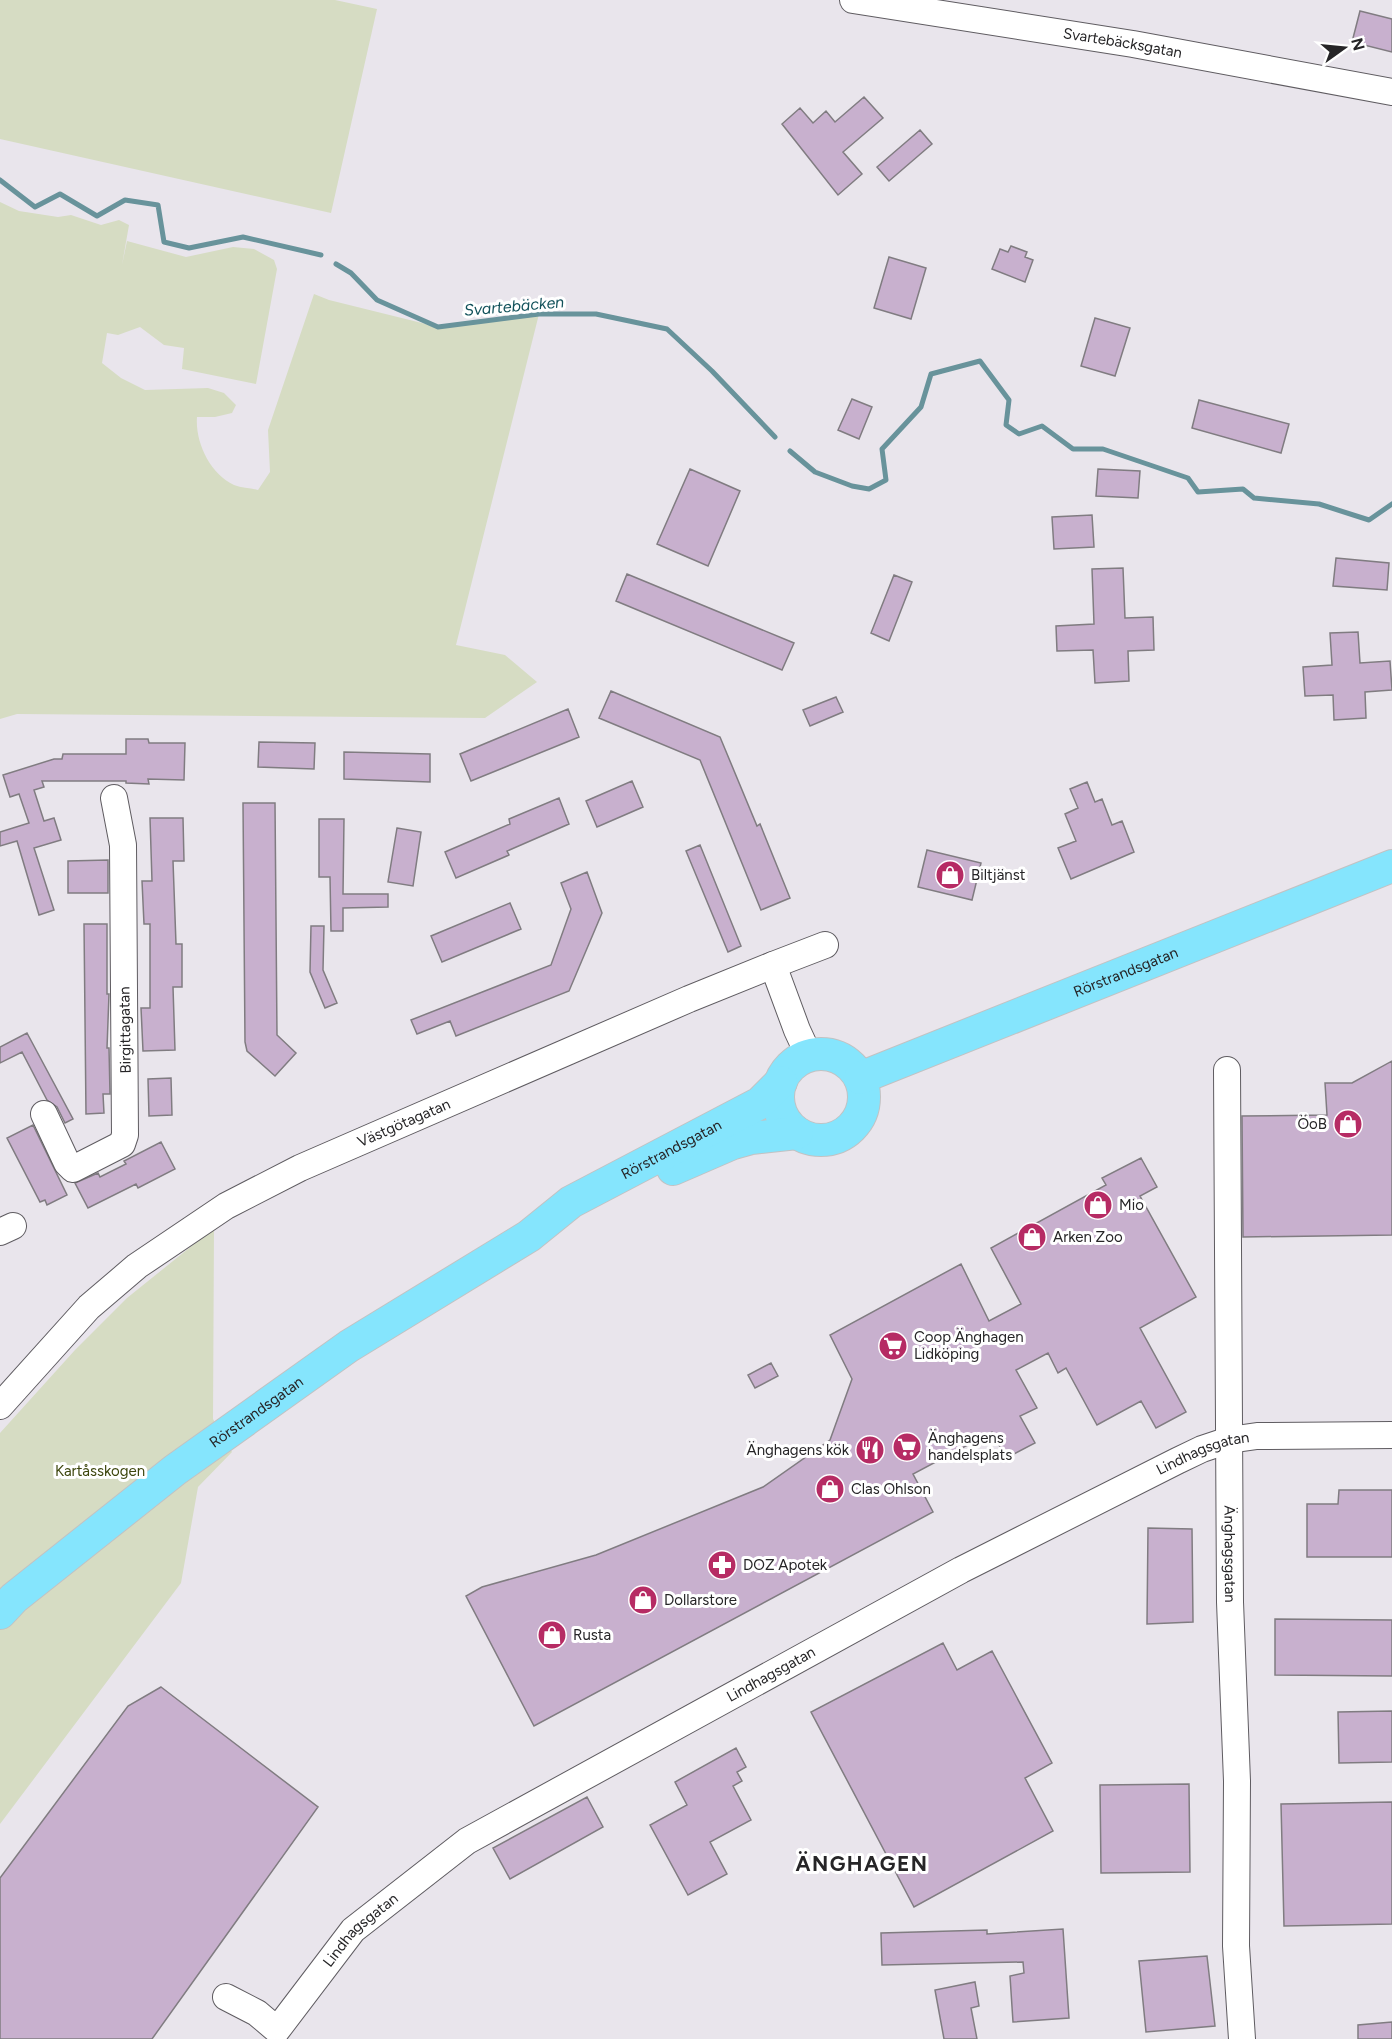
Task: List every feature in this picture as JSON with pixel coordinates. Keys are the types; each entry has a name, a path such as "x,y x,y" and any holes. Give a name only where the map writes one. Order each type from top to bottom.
{"main road":[{"name":"Rörstrandsgatan","path":"528,1236 580,1218 666,1172 733,1143 751,1138 797,1133 810,1139 834,1138 845,1133 854,1124 863,1107 864,1097 860,1078 1392,866"},
{"path":"809,1056 829,1055 838,1058 854,1069 860,1078"},
{"name":"Rörstrandsgatan","path":"0,1613 14,1598 166,1477 349,1346 528,1236 571,1202 760,1103 781,1082 787,1071 797,1062 809,1056"},
{"path":"781,1082 778,1096 780,1110 787,1123 797,1133"}],"street":[{"name":"Svartebäcksgatan","path":"853,0 1133,44 1392,92"},
{"name":"Birgittagatan","path":"44,1114 67,1163 73,1169 122,1144 125,1135 123,845 114,798"},
{"name":"Västgötagatan","path":"0,1406 89,1307 137,1266 226,1206 300,1168 689,999 825,945"},
{"path":"773,965 796,1030 809,1056"},
{"name":"Änghagsgatan","path":"1227,1070 1230,1602 1237,1781 1236,1946 1242,2039"},
{"name":"Lindhagsgatan","path":"226,1997 257,2013 274,2034 353,1930 467,1841 961,1570 1177,1461 1229,1440 1276,1434 1392,1435"}],"green space":[{"path":"0,0 335,0 377,9 331,213 0,139"},
{"path":"0,202 19,211 58,217 71,215 101,225 119,220 129,225 122,265 127,241 186,257 233,247 254,249 274,260 277,269 256,384 182,369 184,348 164,345 140,327 118,335 107,333 102,363 121,378 145,390 208,388 224,393 236,405 232,413 215,417 197,417 197,427 202,447 211,465 225,480 240,487 258,490 270,472 268,430 314,294 329,300 438,327 539,314 456,645 505,655 537,682 485,718 17,714 0,719"},
{"name":"Kartåsskogen","path":"214,1228 213,1419 232,1452 198,1487 181,1583 0,1824 0,1433 75,1350 127,1298"}],"building":[{"path":"1360,11 1392,19 1392,52 1352,42"},
{"path":"864,97 883,118 843,152 862,174 838,195 782,124 800,108 813,123 826,111 835,122"},
{"path":"920,130 932,144 889,181 877,167"},
{"path":"1011,246 1027,252 1025,257 1033,260 1025,282 992,269 1000,249 1008,252"},
{"path":"889,257 926,268 911,319 874,308"},
{"path":"1095,318 1130,328 1115,376 1081,366"},
{"path":"852,399 872,407 859,439 838,430"},
{"path":"1199,400 1289,424 1281,453 1192,428"},
{"path":"690,469 740,491 708,566 657,544"},
{"path":"1098,469 1140,471 1138,498 1096,496"},
{"path":"1092,515 1094,547 1054,549 1052,517"},
{"path":"1336,558 1389,563 1387,590 1333,586"},
{"path":"1123,568 1125,618 1153,617 1154,650 1128,651 1129,681 1095,683 1093,650 1057,651 1056,626 1094,624 1092,569"},
{"path":"627,574 794,643 782,670 616,601"},
{"path":"894,575 912,582 889,641 871,633"},
{"path":"1358,632 1360,663 1390,661 1392,690 1365,692 1366,718 1334,720 1333,695 1305,696 1303,667 1332,665 1330,633"},
{"path":"611,691 720,737 757,826 760,824 790,898 761,910 700,760 599,718"},
{"path":"836,697 843,712 810,726 803,710"},
{"path":"568,709 579,737 471,781 460,754"},
{"path":"126,739 148,739 149,743 185,743 184,780 148,779 149,784 126,783 126,781 42,781 44,787 34,790 44,821 54,818 61,840 34,848 54,910 39,915 17,841 0,846 0,832 29,823 19,794 10,797 3,775 54,759 62,759 63,754 126,754"},
{"path":"259,742 315,743 314,769 258,767"},
{"path":"344,752 430,754 430,782 344,779"},
{"path":"632,781 643,807 597,827 586,801"},
{"path":"1087,782 1095,802 1102,799 1112,825 1122,821 1134,852 1071,879 1058,848 1076,841 1065,814 1078,808 1070,789"},
{"path":"559,798 569,824 507,851 509,855 456,878 445,852 510,824 509,819"},
{"path":"243,803 275,803 277,1035 296,1053 275,1076 247,1051 245,1042"},
{"path":"150,818 183,818 184,861 173,861 176,944 182,944 182,987 173,987 175,1050 143,1051 141,1008 150,1008 150,924 144,924 142,881 152,881"},
{"path":"319,819 344,819 343,894 388,894 388,907 343,908 343,931 331,931 330,877 319,877"},
{"path":"397,828 421,832 413,886 388,882"},
{"path":"700,845 741,946 728,952 686,851"},
{"name":"Biltjänst","path":"927,850 981,863 972,900 918,887"},
{"path":"108,860 108,893 68,893 68,861"},
{"path":"587,872 602,913 569,991 456,1036 450,1021 417,1034 411,1020 551,965 571,909 561,883"},
{"path":"510,903 521,929 442,962 431,936"},
{"path":"84,924 107,924 107,994 109,994 107,1048 109,1048 110,1094 103,1094 104,1113 86,1114"},
{"path":"311,926 324,926 323,970 337,1003 325,1008 310,972"},
{"path":"27,1033 73,1119 65,1123 57,1107 47,1100 22,1052 0,1063 0,1047"},
{"path":"1392,1061 1392,1235 1243,1237 1242,1116 1327,1115 1325,1083 1352,1083"},
{"path":"171,1078 172,1115 149,1116 148,1079"},
{"path":"33,1125 67,1195 47,1205 45,1200 40,1202 7,1138"},
{"path":"161,1142 175,1169 138,1188 136,1184 88,1208 75,1183 98,1173 100,1177 126,1164 124,1161"},
{"name":"Änghagens handelsplats","path":"1141,1158 1157,1187 1140,1196 1196,1297 1140,1328 1186,1412 1156,1428 1141,1401 1097,1425 1066,1368 1058,1373 1048,1353 1016,1370 1037,1408 1020,1416 1035,1443 1006,1458 992,1432 913,1474 933,1512 534,1726 466,1596 482,1587 596,1555 763,1487 830,1440 852,1379 830,1335 961,1264 989,1321 1021,1304 991,1248 1106,1185 1102,1178"},
{"path":"771,1363 778,1376 755,1388 748,1375"},
{"path":"1339,1490 1392,1490 1392,1557 1307,1557 1307,1504 1338,1504"},
{"path":"1148,1528 1192,1529 1193,1622 1147,1624"},
{"path":"1275,1619 1392,1620 1392,1676 1275,1675"},
{"path":"943,1643 957,1670 992,1651 1052,1763 1025,1778 1053,1831 914,1907 811,1712"},
{"path":"161,1687 318,1807 152,2039 0,2039 0,1878 128,1706"},
{"path":"1392,1711 1392,1762 1339,1763 1338,1712"},
{"path":"736,1748 746,1767 737,1772 742,1781 733,1786 751,1820 710,1842 727,1874 688,1895 650,1825 687,1805 675,1782"},
{"path":"1189,1784 1190,1872 1101,1873 1100,1785"},
{"path":"587,1797 603,1827 510,1879 493,1848"},
{"path":"1392,1802 1392,1924 1284,1926 1281,1804"},
{"path":"1063,1929 1069,2018 1013,2022 1010,1976 1024,1973 1023,1962 882,1965 881,1933 987,1930 987,1934"},
{"path":"1207,1956 1215,2026 1146,2032 1139,1961"},
{"path":"975,1982 979,2006 971,2008 977,2039 944,2039 935,1990"},
{"path":"1392,2022 1392,2039 1358,2039 1358,2025"}],"waterway":[{"name":"Svartebäcken","path":"0,180 35,207 60,194 97,216 125,200 158,205 164,242 189,248 243,237 321,255"},
{"name":"Svartebäcken","path":"336,264 351,273 377,300 438,327 539,314 596,314 667,329 712,371 775,437"},
{"name":"Svartebäcken","path":"790,451 815,472 852,486 869,489 886,480 882,449 921,407 931,374 980,361 1009,400 1006,425 1019,434 1042,426 1073,449 1103,449 1188,478 1198,492 1243,489 1254,498 1319,504 1369,520 1392,504"}],"place":[{"name":"Biltjänst","path":"950,875"},
{"name":"ÖoB","path":"1348,1124"},
{"name":"Mio","path":"1098,1205"},
{"name":"Arken Zoo","path":"1032,1237"},
{"name":"Coop Änghagen Lidköping","path":"893,1346"},
{"name":"Änghagens handelsplats","path":"907,1447"},
{"name":"Änghagens kök","path":"870,1450"},
{"name":"Clas Ohlson","path":"830,1489"},
{"name":"DOZ Apotek","path":"722,1565"},
{"name":"Dollarstore","path":"643,1600"},
{"name":"Rusta","path":"552,1635"}],"district":[{"name":"ÄNGHAGEN","path":"862,1863"}]}
